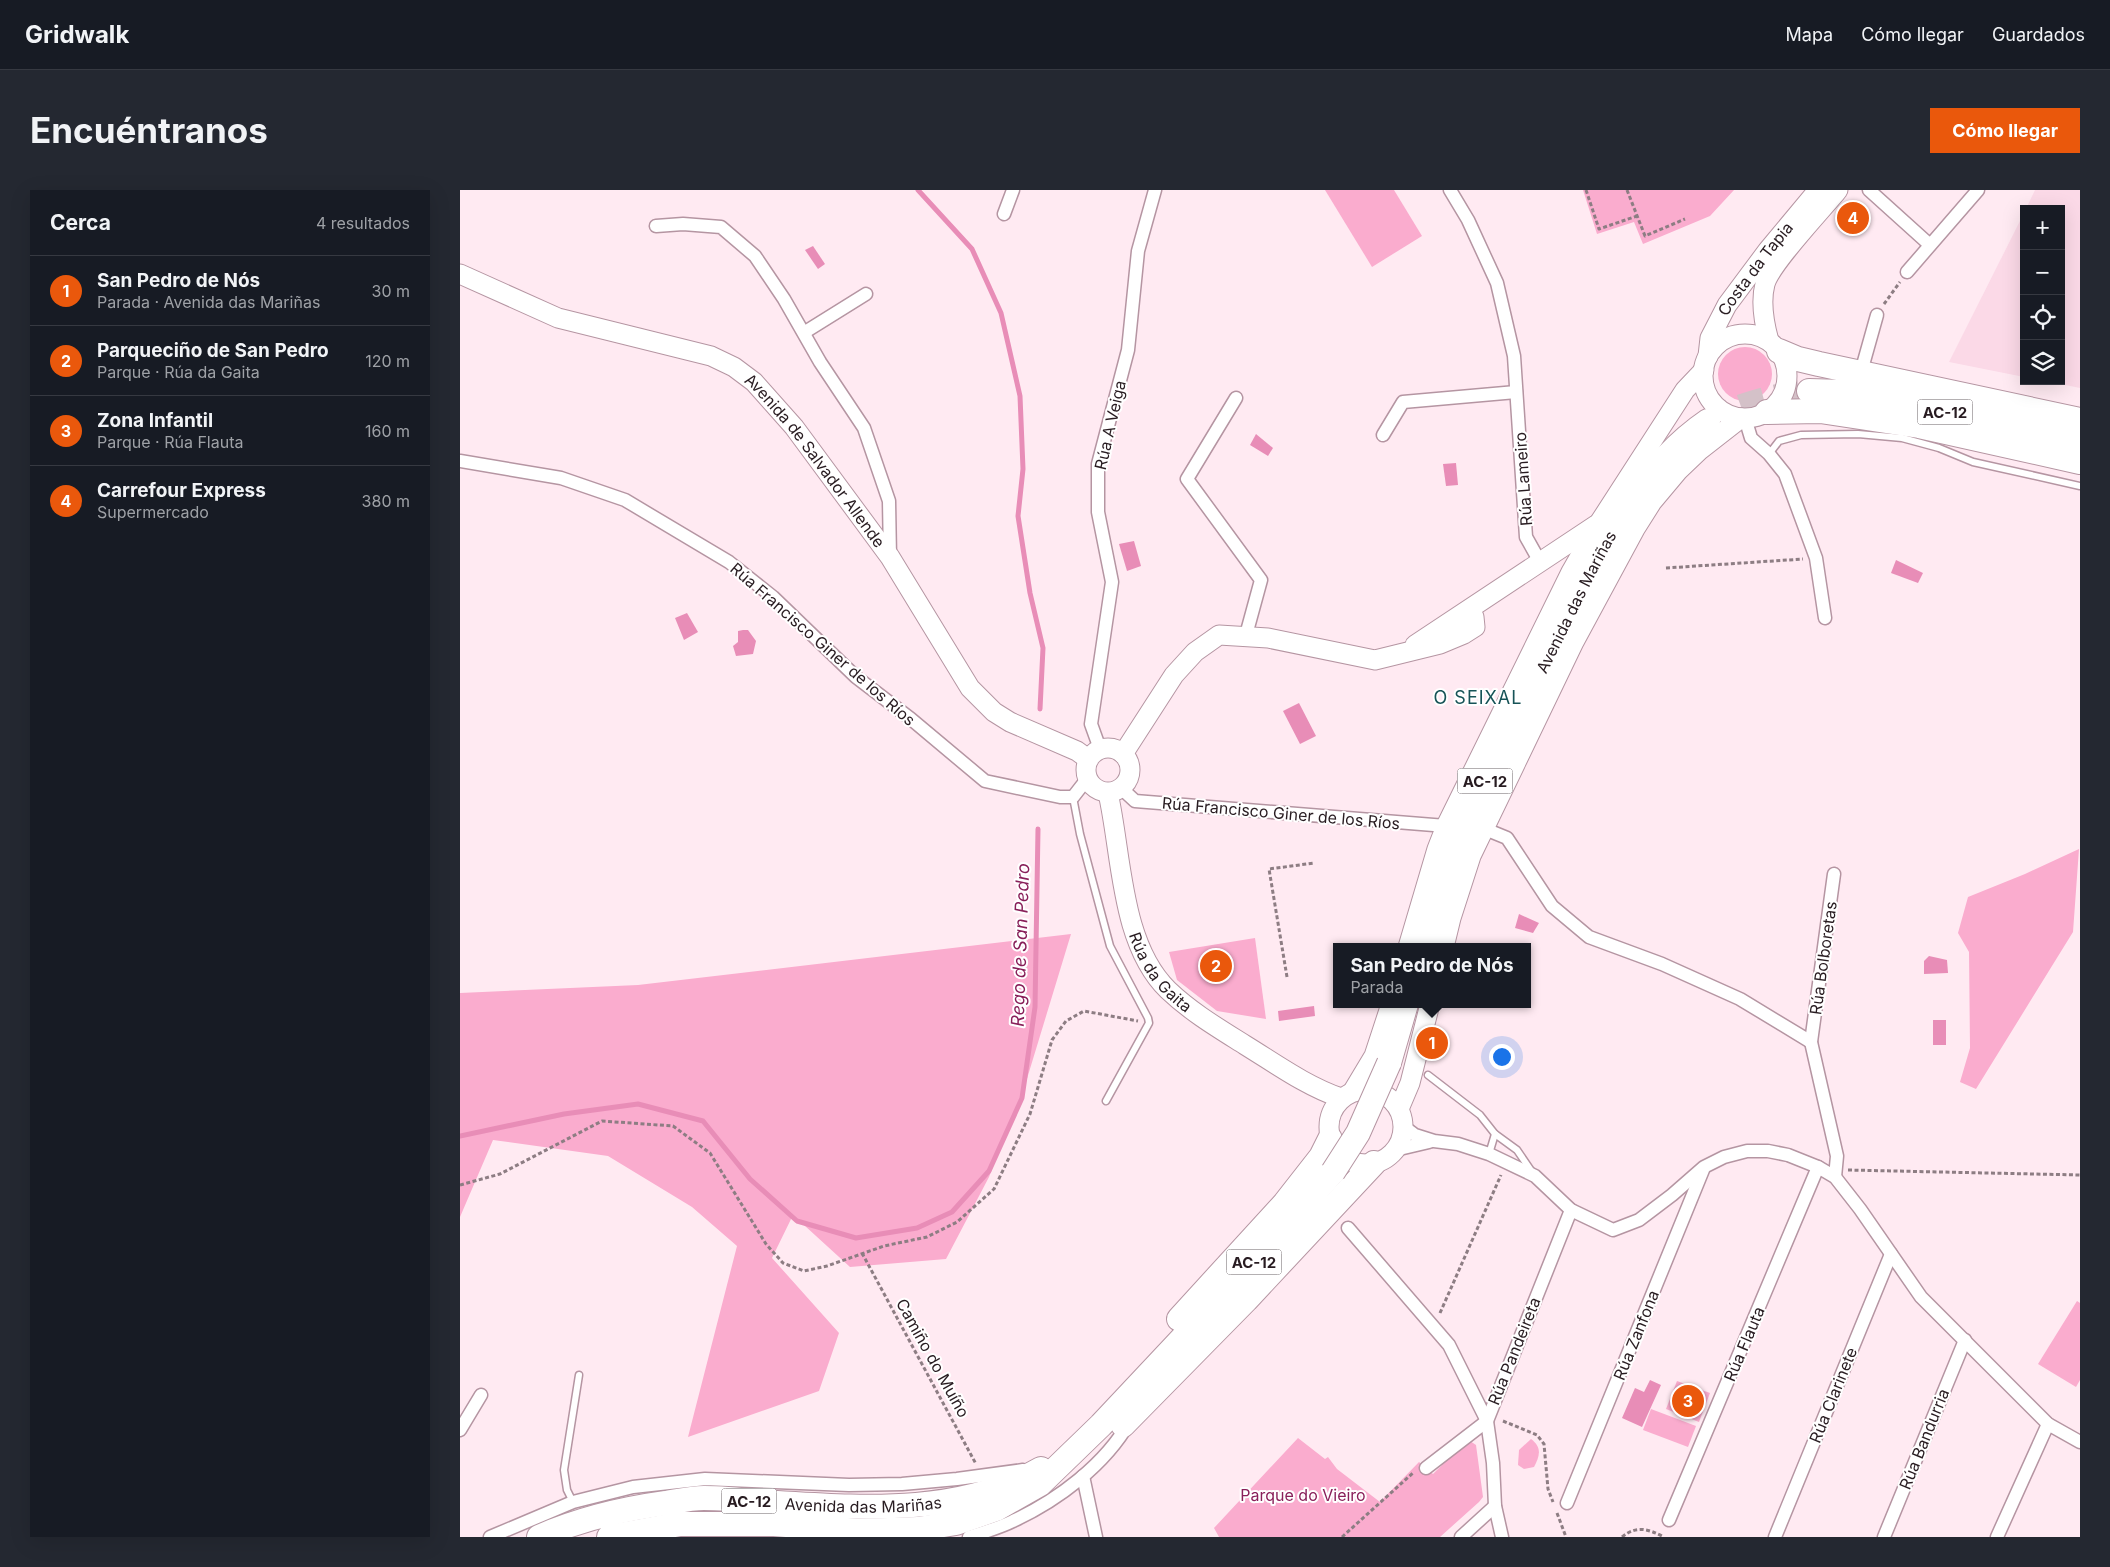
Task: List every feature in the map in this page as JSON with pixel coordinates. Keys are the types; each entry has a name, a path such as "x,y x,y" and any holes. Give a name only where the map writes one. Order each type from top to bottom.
{"highway":[{"path":"1774,346 1798,359 2080,420"},
{"name":"AC-12","path":"1810,391 1844,392 1888,400 2080,441"},
{"path":"1751,416 1820,411 1919,426 2080,462"},
{"name":"Avenida das Mariñas","path":"1425,943 1449,866 1478,798 1593,569 1615,529 1649,476 1687,436 1708,421"},
{"name":"Avenida das Mariñas","path":"610,1537 680,1524 774,1524 859,1531 918,1529 956,1523 996,1509 1040,1484 1088,1438 1225,1293 1332,1172 1358,1133 1389,1063 1405,1008"},
{"path":"962,1498 1023,1470 1041,1460 1058,1446 1133,1369 1285,1203 1321,1157 1330,1129"},
{"path":"996,1509 1032,1496 1058,1480 1092,1454 1135,1414 1374,1163"},
{"name":"Avenida das Mariñas","path":"539,1537 569,1523 628,1508 702,1498 838,1506 916,1506 962,1498 998,1488 1040,1470 1088,1438"}],"street":[{"path":"1004,214 1012,190"},
{"name":"Rúa A Veiga","path":"1094,754 1091,724 1112,582 1098,512 1098,464 1128,350 1138,251 1155,190"},
{"name":"Rúa Lameiro","path":"1450,190 1468,220 1497,283 1514,356 1526,537 1540,562"},
{"name":"Costa da Tapia","path":"1706,363 1710,338 1727,305 1768,250 1818,190"},
{"name":"Costa da Tapia","path":"1774,346 1763,314 1765,284 1776,264 1838,190"},
{"path":"1870,190 1930,245"},
{"path":"1907,272 1978,190"},
{"path":"656,226 683,224 721,227 755,256 805,332 820,362 864,428 888,501 890,557"},
{"name":"Avenida de Salvador Allende","path":"460,274 558,318 680,346 711,356 734,367 760,388 794,427 890,557 970,688 994,712 1024,729 1077,750 1094,754"},
{"path":"805,332 866,294"},
{"path":"1861,372 1877,315"},
{"path":"1409,943 1437,849 1446,826 1571,572 1599,523 1685,390 1720,343 1735,335 1747,334 1774,346 1785,363 1787,377 1785,390 1778,403 1751,416 1700,450 1678,471 1643,515 1574,642 1472,856 1451,918 1445,943"},
{"path":"1706,363 1704,381 1706,392 1712,402 1725,412 1751,416"},
{"path":"1383,435 1403,402 1516,392"},
{"path":"1236,398 1187,479 1261,580 1246,635"},
{"path":"1751,416 1751,438 1769,454 1785,474 1816,558 1825,618"},
{"name":"Rúa Francisco Giner de los Ríos","path":"460,461 561,478 625,500 736,568 773,597 856,677 911,719 985,781 1073,797"},
{"path":"1123,754 1174,675 1195,652 1219,635 1246,635 1268,638 1375,660 1440,644 1464,634 1474,627 1474,617 1466,612 1599,523"},
{"path":"1112,748 1123,754 1130,768 1130,775 1114,790 1095,789 1087,779 1085,772 1094,754 1112,748"},
{"path":"1073,797 1087,779"},
{"name":"Rúa Francisco Giner de los Ríos","path":"1114,790 1135,801 1446,826"},
{"name":"Rúa da Gaita","path":"1114,790 1117,856 1125,894 1142,949 1154,972 1166,988 1186,1006 1310,1086 1347,1095"},
{"path":"1485,829 1507,838 1552,906 1589,937 1662,964 1740,999 1811,1042 1837,1156 1835,1173"},
{"name":"Rúa Bolboretas","path":"1811,1042 1834,874"},
{"path":"1390,1008 1374,1056 1347,1095 1331,1111 1330,1129 1335,1149 1343,1157 1358,1163 1374,1163 1386,1158 1400,1143 1401,1118 1429,1008"},
{"name":"Rúa da Gaita","path":"1310,1086 1325,1107 1330,1129"},
{"path":"1347,1095 1364,1089 1384,1094 1393,1101 1401,1118 1415,1135 1434,1141 1458,1144 1489,1154 1506,1162 1535,1176 1572,1210 1613,1230 1639,1220 1672,1196 1704,1167 1747,1151 1768,1151 1788,1155 1835,1173 1921,1296 2048,1424 2080,1442"},
{"path":"1395,1150 1434,1141"},
{"name":"Rúa Zanfona","path":"1567,1503 1704,1167"},
{"name":"Rúa Flauta","path":"1669,1520 1818,1167"},
{"name":"Rúa Pandeireta","path":"1426,1468 1487,1421 1572,1210"},
{"path":"1348,1228 1450,1345 1487,1421 1493,1463 1495,1506 1502,1537"},
{"name":"Rúa Clarinete","path":"1775,1537 1891,1254"},
{"name":"Rúa Bandurria","path":"1884,1537 1965,1340"},
{"path":"460,1430 481,1395"},
{"path":"969,1537 1012,1522 1055,1497 1083,1476 1122,1436 1135,1414"},
{"path":"1997,1537 2048,1424"},
{"name":"Avenida das Mariñas","path":"490,1537 573,1502 633,1487 705,1479 876,1484 957,1479 982,1474 1023,1470"},
{"path":"1083,1476 1096,1537"},
{"path":"1461,1537 1495,1506"}],"lane":[{"path":"1769,454 1779,441 1801,435 1858,434 1894,437 1939,448 1973,462 2080,486"},
{"name":"Rúa da Gaita","path":"1073,797 1080,834 1110,946 1149,1023"},
{"path":"1106,1101 1149,1023"},
{"path":"1428,1075 1480,1115 1495,1134 1517,1150 1535,1176"},
{"path":"1489,1154 1495,1134"},
{"path":"573,1502 568,1490 564,1470 579,1375"}],"path":[{"path":"1586,190 1599,229 1637,216"},
{"path":"1627,190 1645,236 1685,219"},
{"path":"1877,315 1907,272"},
{"path":"1666,568 1816,558"},
{"path":"1286,977 1269,869 1314,863"},
{"path":"460,1185 500,1174 602,1121 673,1126 710,1153 766,1244 783,1263 804,1271 827,1266 884,1246 927,1237 957,1222 994,1189 1030,1114 1052,1040 1066,1021 1084,1011 1149,1023"},
{"path":"1434,1328 1506,1162"},
{"path":"1835,1173 2080,1175"},
{"name":"Camiño do Muíño","path":"862,1253 982,1474"},
{"path":"1506,1415 1503,1422 1538,1435 1544,1444 1548,1488 1554,1503"},
{"path":"1342,1537 1418,1468 1422,1472 1426,1468"},
{"path":"1556,1511 1566,1537"},
{"path":"1622,1537 1636,1528 1649,1529 1664,1537"}],"shaded area":[{"path":"2035,190 2080,190 2080,388 2065,385 2065,205 2028,205"},
{"path":"2020,221 2020,376 1949,362"},
{"path":"813,246 825,264 818,269 805,250"},
{"path":"1256,434 1273,448 1268,456 1250,445"},
{"path":"1456,463 1458,485 1446,486 1443,464"},
{"path":"1134,541 1141,566 1127,571 1119,544"},
{"path":"1896,560 1923,573 1918,583 1891,573"},
{"path":"687,613 698,632 684,640 675,618"},
{"path":"748,630 756,641 753,654 736,656 733,646 738,642 738,631"},
{"path":"1299,703 1316,736 1300,744 1283,711"},
{"path":"1519,914 1539,923 1533,933 1515,928"},
{"path":"1929,956 1947,960 1948,973 1924,974 1924,961"},
{"path":"1314,1006 1315,1016 1279,1021 1278,1011"},
{"path":"1933,1020 1946,1020 1946,1045 1933,1045"},
{"path":"1650,1380 1661,1385 1642,1427 1622,1418 1635,1388 1644,1392"}],"green space":[{"path":"1325,190 1394,190 1422,236 1372,267"},
{"path":"1583,190 1734,190 1710,216 1643,244 1634,222 1597,234"},
{"path":"1740,347 1750,347 1760,351 1768,359 1772,374 1768,389 1760,397 1750,401 1740,401 1730,397 1722,389 1718,379 1718,369 1722,359 1730,351"},
{"path":"2079,849 2073,932 1976,1089 1960,1082 1970,1048 1969,952 1958,933 1968,897 2025,874"},
{"path":"1071,934 1026,1082 989,1177 946,1259 850,1267 793,1215 772,1258 839,1333 819,1391 688,1437 737,1246 692,1207 608,1156 493,1140 460,1217 460,993 638,985"},
{"path":"1255,938 1266,1019 1217,1011 1177,980 1169,952"},
{"path":"2077,1301 2080,1303 2080,1380 2076,1387 2038,1364"},
{"path":"1677,1381 1710,1393 1699,1422 1666,1409"},
{"path":"1651,1409 1696,1426 1688,1447 1643,1430"},
{"name":"Parque do Vieiro","path":"1298,1438 1325,1459 1328,1457 1337,1469 1380,1502 1419,1462 1433,1474 1463,1444 1470,1441 1476,1445 1483,1497 1440,1537 1219,1537 1214,1528"},
{"path":"1531,1439 1537,1445 1539,1455 1534,1467 1524,1469 1518,1465 1519,1450"}],"waterway":[{"name":"Rego de San Pedro","path":"918,190 972,249 1001,313 1020,396 1023,469 1018,516 1030,593 1043,648 1040,709"},
{"name":"Rego de San Pedro","path":"460,1136 564,1114 638,1104 703,1121 750,1179 797,1221 856,1238 917,1228 952,1212 989,1171 1022,1098 1035,1007 1038,829"}],"tunnel":[{"path":"1708,421 1757,401 1809,391"}],"place":[{"name":"Carrefour Express","path":"1853,218"},
{"name":"Parqueciño de San Pedro","path":"1216,966"},
{"name":"San Pedro de Nós","path":"1432,1043"},
{"name":"Zona Infantil","path":"1688,1401"}],"district":[{"name":"O SEIXAL","path":"1478,697"}]}
